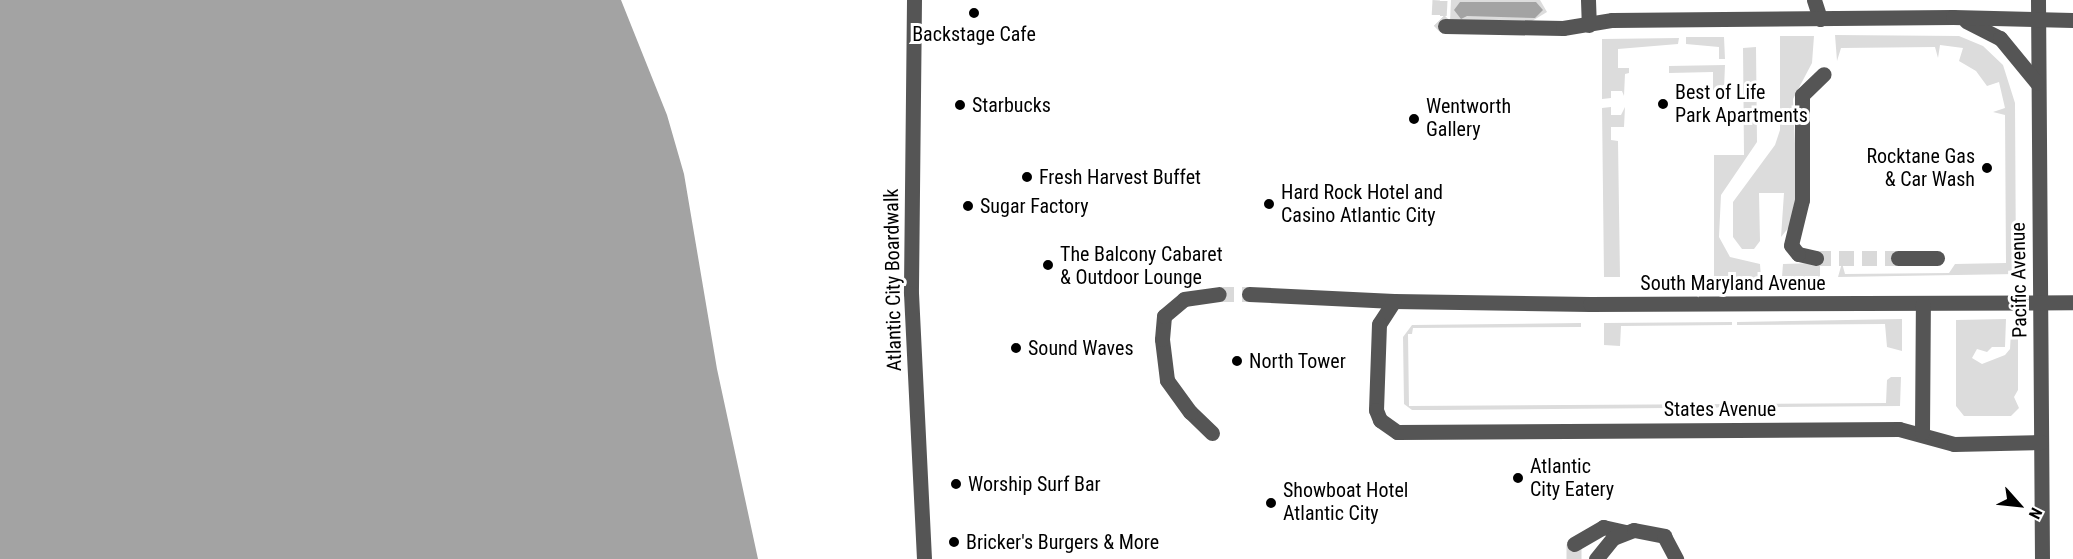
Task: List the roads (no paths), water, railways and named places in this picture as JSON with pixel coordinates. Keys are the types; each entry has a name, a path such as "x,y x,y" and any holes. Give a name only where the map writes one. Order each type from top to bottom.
{"street":[{"name":"Atlantic City Boardwalk","path":"914,0 911,293 924,559"},
{"path":"1588,0 1589,25"},
{"path":"1814,0 1820,19"},
{"name":"Pacific Avenue","path":"2038,0 2042,559"},
{"path":"1445,26 1552,28 1589,25 1612,20 1953,17 2073,20"},
{"path":"1953,17 2000,38 2037,82"},
{"path":"1816,258 1798,254 1791,245 1802,200 1802,95 1824,74"},
{"path":"1898,258 1937,258"},
{"path":"1212,433 1190,412 1167,380 1162,339 1164,316 1184,299 1218,294"},
{"name":"South Maryland Avenue","path":"1249,294 1394,301 2073,302"},
{"name":"States Avenue","path":"1394,301 1378,324 1376,410 1380,420 1397,432 1899,429 1922,433 1954,444 2041,442"},
{"path":"1922,433 1929,303"},
{"path":"1574,544 1603,526 1624,532 1645,530 1664,536 1676,559"},
{"path":"1596,559 1602,547 1624,532"}],"tunnel":[{"path":"1440,0 1439,20 1445,26"},
{"path":"1816,258 1898,258"},
{"path":"1219,294 1249,294"},
{"path":"1574,544 1574,559"}],"place":[{"name":"Backstage Cafe","path":"974,13"},
{"name":"Best of Life Park Apartments","path":"1663,104"},
{"name":"Starbucks","path":"960,105"},
{"name":"Wentworth Gallery","path":"1414,119"},
{"name":"Rocktane Gas & Car Wash","path":"1987,168"},
{"name":"Fresh Harvest Buffet","path":"1027,177"},
{"name":"Hard Rock Hotel and Casino Atlantic City","path":"1269,204"},
{"name":"Sugar Factory","path":"968,206"},
{"name":"The Balcony Cabaret & Outdoor Lounge","path":"1048,265"},
{"name":"Sound Waves","path":"1016,348"},
{"name":"North Tower","path":"1237,361"},
{"name":"Atlantic City Eatery","path":"1518,478"},
{"name":"Worship Surf Bar","path":"956,484"},
{"name":"Showboat Hotel Atlantic City","path":"1271,503"},
{"name":"Bricker's Burgers & More","path":"954,542"}]}
